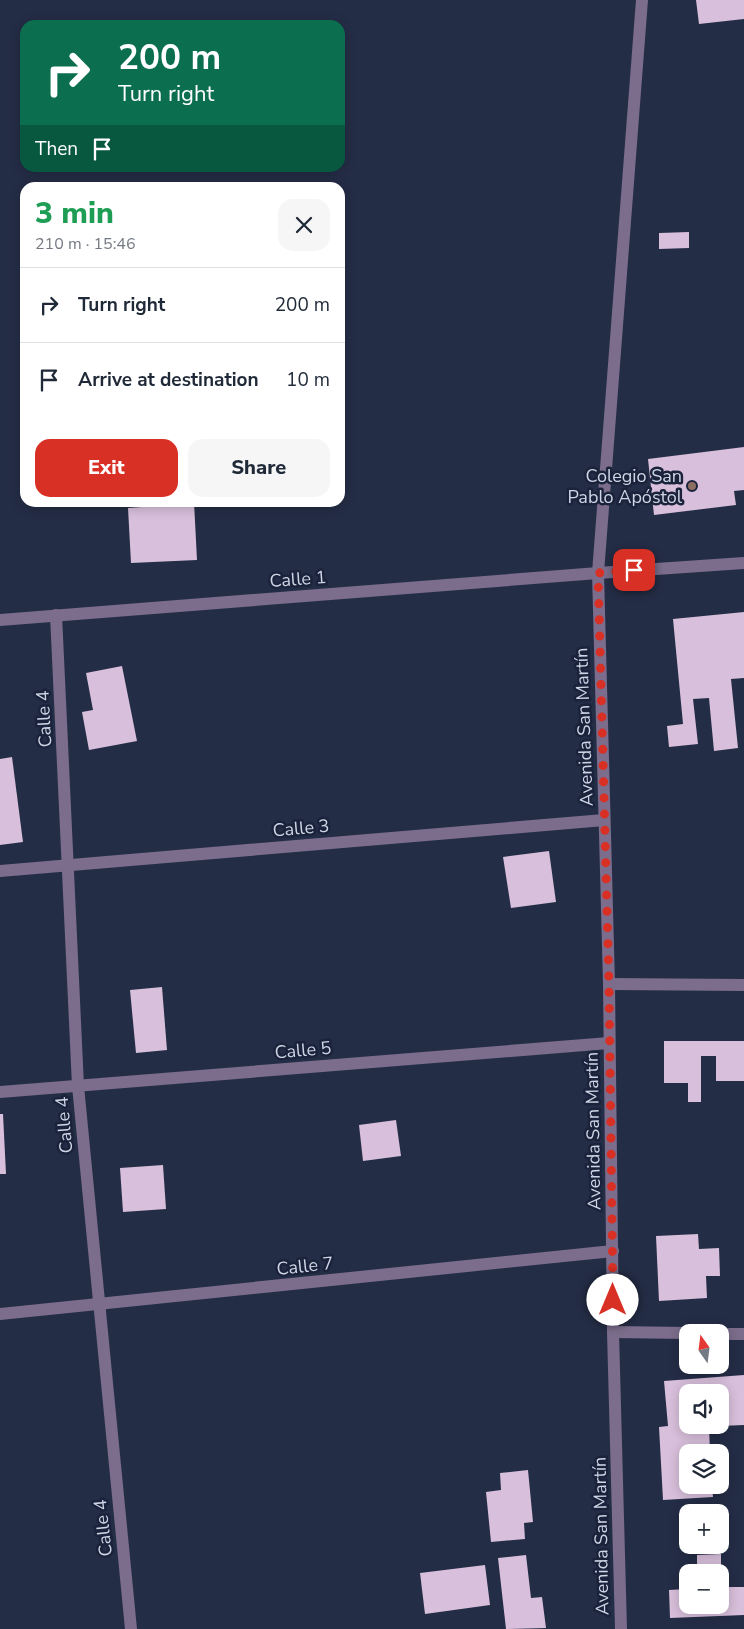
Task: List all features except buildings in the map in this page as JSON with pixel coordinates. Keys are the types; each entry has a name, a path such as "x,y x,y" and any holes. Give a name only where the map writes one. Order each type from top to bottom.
{"street":[{"name":"Avenida San Martín","path":"621,1629 613,1332 609,984 598,573 642,0"},
{"name":"Calle 1","path":"0,620 744,563"},
{"name":"Calle 4","path":"56,615 78,1086 131,1629"},
{"name":"Calle 3","path":"0,871 604,820"},
{"path":"609,984 744,986"},
{"name":"Calle 5","path":"0,1092 609,1043"},
{"name":"Calle 7","path":"0,1314 613,1251"},
{"path":"613,1332 679,1333"},
{"path":"729,1334 744,1334"}],"place":[{"name":"Colegio San Pablo Apóstol","path":"692,486"}],"route":[{"path":"613,1300 609,984 598,573 634,570"}]}
